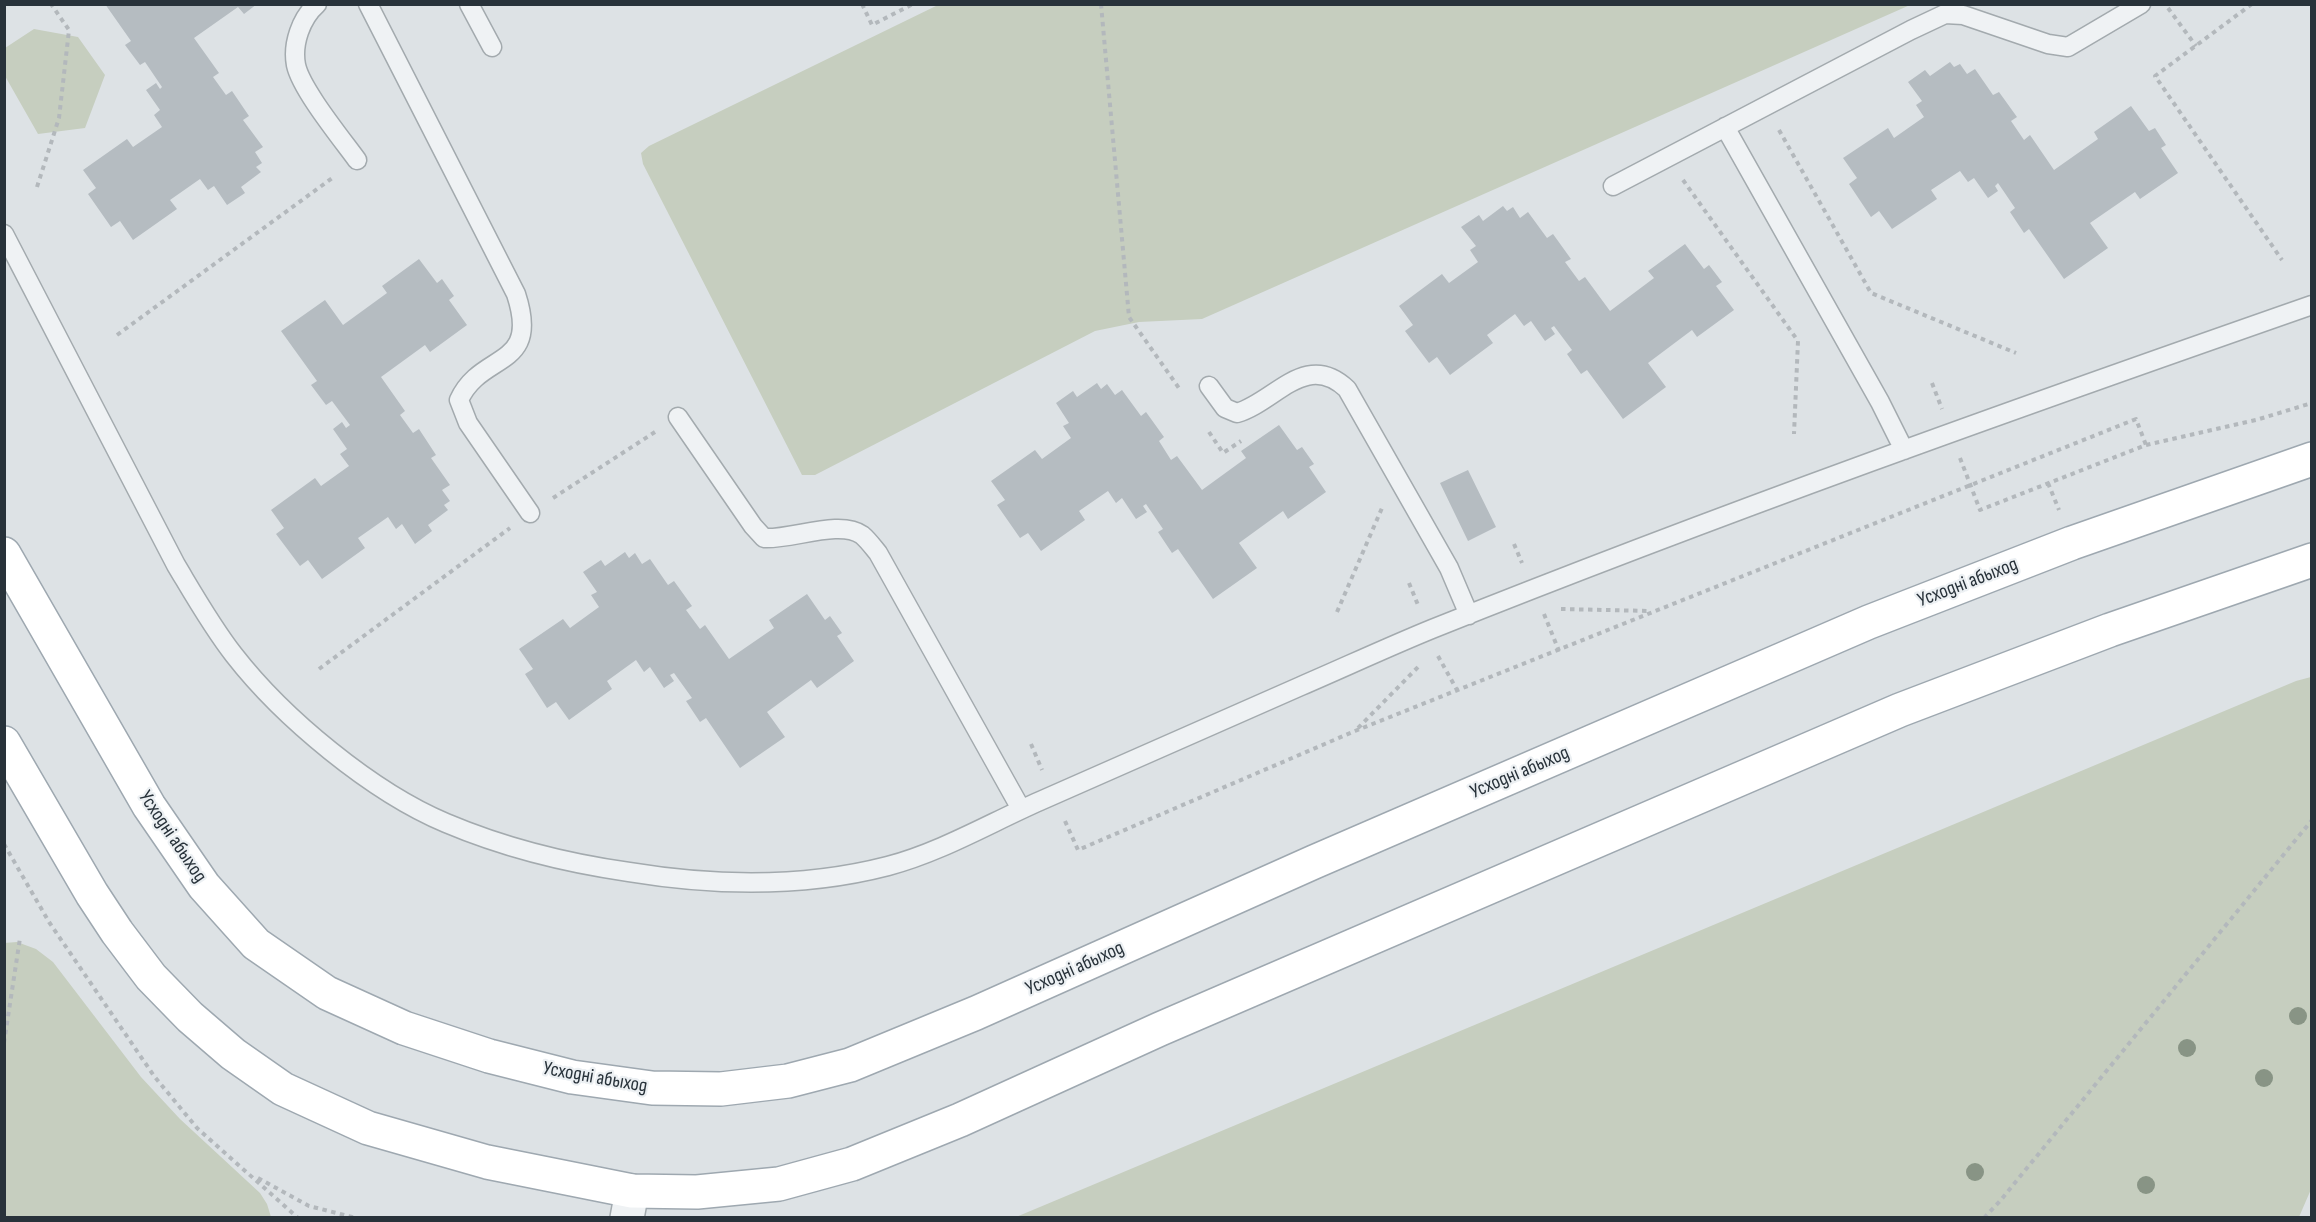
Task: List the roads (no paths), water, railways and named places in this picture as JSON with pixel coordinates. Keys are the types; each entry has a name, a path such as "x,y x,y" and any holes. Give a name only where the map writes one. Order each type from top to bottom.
{"main road":[{"name":"Усходні абыход","path":"4,554 149,806 204,886 256,944 327,993 404,1029 478,1053 572,1077 652,1088 721,1089 788,1081 850,1065 976,1013 1314,862 1869,622 2072,543 2312,459"},
{"path":"4,742 117,932 151,977 190,1017 233,1054 283,1089 368,1128 630,1204 697,1192 779,1185 852,1164 960,1120 1182,1019 1900,710 2110,630 2312,560"}],"lane":[{"path":"317,4 305,18 298,33 296,64 309,91 357,160"},
{"path":"368,4 516,294 521,310 522,335 518,345 510,354 471,382 459,400 468,423 530,513"},
{"path":"469,4 492,47"},
{"path":"1613,186 1945,14 1964,15 2048,44 2068,47 2140,4"},
{"path":"1725,127 1880,402 1904,450"},
{"path":"4,234 176,565 231,651 262,688 299,724 397,798 441,822 507,847 578,865 665,878 734,883 781,883 861,872 892,865 959,839 1021,809 1469,615 1904,450 2312,305"},
{"path":"1209,386 1226,408 1237,413 1301,377 1317,375 1338,380 1347,389 1449,568 1469,615"},
{"path":"678,417 753,526 764,538 779,539 839,528 861,534 878,553 1021,809"}]}
